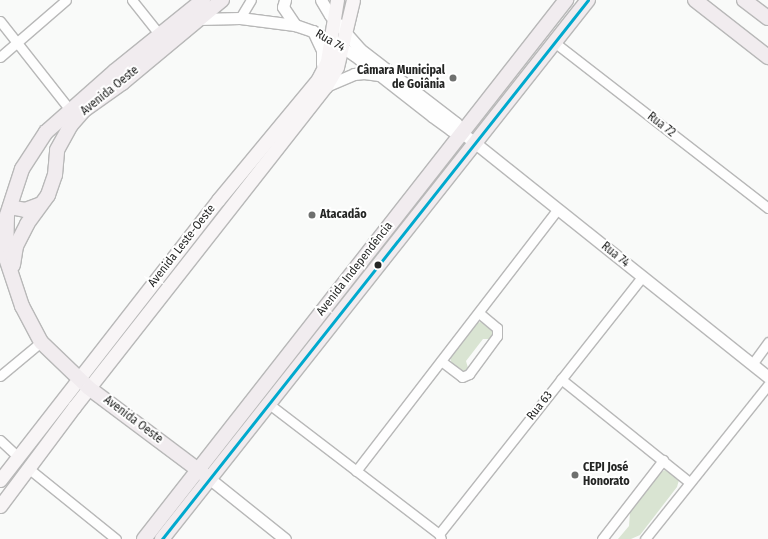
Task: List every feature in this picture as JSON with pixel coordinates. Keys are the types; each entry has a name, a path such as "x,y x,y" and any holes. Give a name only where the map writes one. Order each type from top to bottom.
{"main road":[{"name":"Avenida Oeste","path":"202,0 70,110 46,132 22,169 5,205 7,214 6,258 22,306 41,342 84,383 210,479"},
{"name":"Avenida Oeste","path":"12,276 16,246 39,205 48,195 55,175 57,150 71,125 84,110 122,83 222,0"},
{"name":"Avenida Leste-Oeste","path":"322,83 337,0"},
{"name":"Avenida Leste-Oeste","path":"0,480 84,383 322,83 337,67 353,0"},
{"name":"Avenida Independência","path":"144,539 461,132 566,0"},
{"path":"695,0 768,57"},
{"path":"744,0 768,18"},
{"name":"Avenida Independência","path":"162,539 554,42 590,1"},
{"path":"31,155 39,155 55,163"},
{"path":"5,205 25,210 39,205"},
{"name":"Avenida Leste-Oeste","path":"0,506 28,468 84,383"}],"street":[{"path":"0,57 66,0"},
{"path":"132,0 160,34"},
{"path":"240,18 251,0"},
{"path":"286,0 283,7 295,25"},
{"name":"Rua 74","path":"321,0 344,33 360,49 456,123 461,132 768,376"},
{"name":"Rua 74","path":"198,19 240,18 295,25 312,31 342,47 432,116 452,130 461,132"},
{"path":"0,21 70,110"},
{"path":"312,31 320,42 323,58 322,83"},
{"name":"Rua 72","path":"554,42 768,208"},
{"name":"Avenida Leste-Oeste","path":"322,83 354,74 364,73 379,75"},
{"path":"356,470 558,209"},
{"name":"Rua 63","path":"440,537 561,379 642,277"},
{"path":"441,361 462,377 469,374 498,336 497,328 479,313"},
{"path":"0,376 41,342"},
{"path":"753,363 768,342"},
{"path":"561,379 689,482"},
{"path":"645,539 768,384"},
{"path":"268,404 356,470 440,537"},
{"path":"0,440 19,458"},
{"path":"602,539 663,460"},
{"path":"28,468 116,539"},
{"name":"Avenida Oeste","path":"210,479 285,539"}],"green space":[{"path":"481,322 492,330 493,335 490,339 483,339 466,361 468,368 465,372 462,372 452,364 450,358 476,323"},
{"path":"665,470 679,480 677,487 640,535 631,539 618,539 629,526 630,512 660,473"}],"transit line":[{"path":"162,539 588,0"}],"place":[{"name":"Câmara Municipal de Goiânia","path":"453,78"},
{"name":"Atacadão","path":"312,215"},
{"name":"CEPI José Honorato","path":"575,475"}]}
